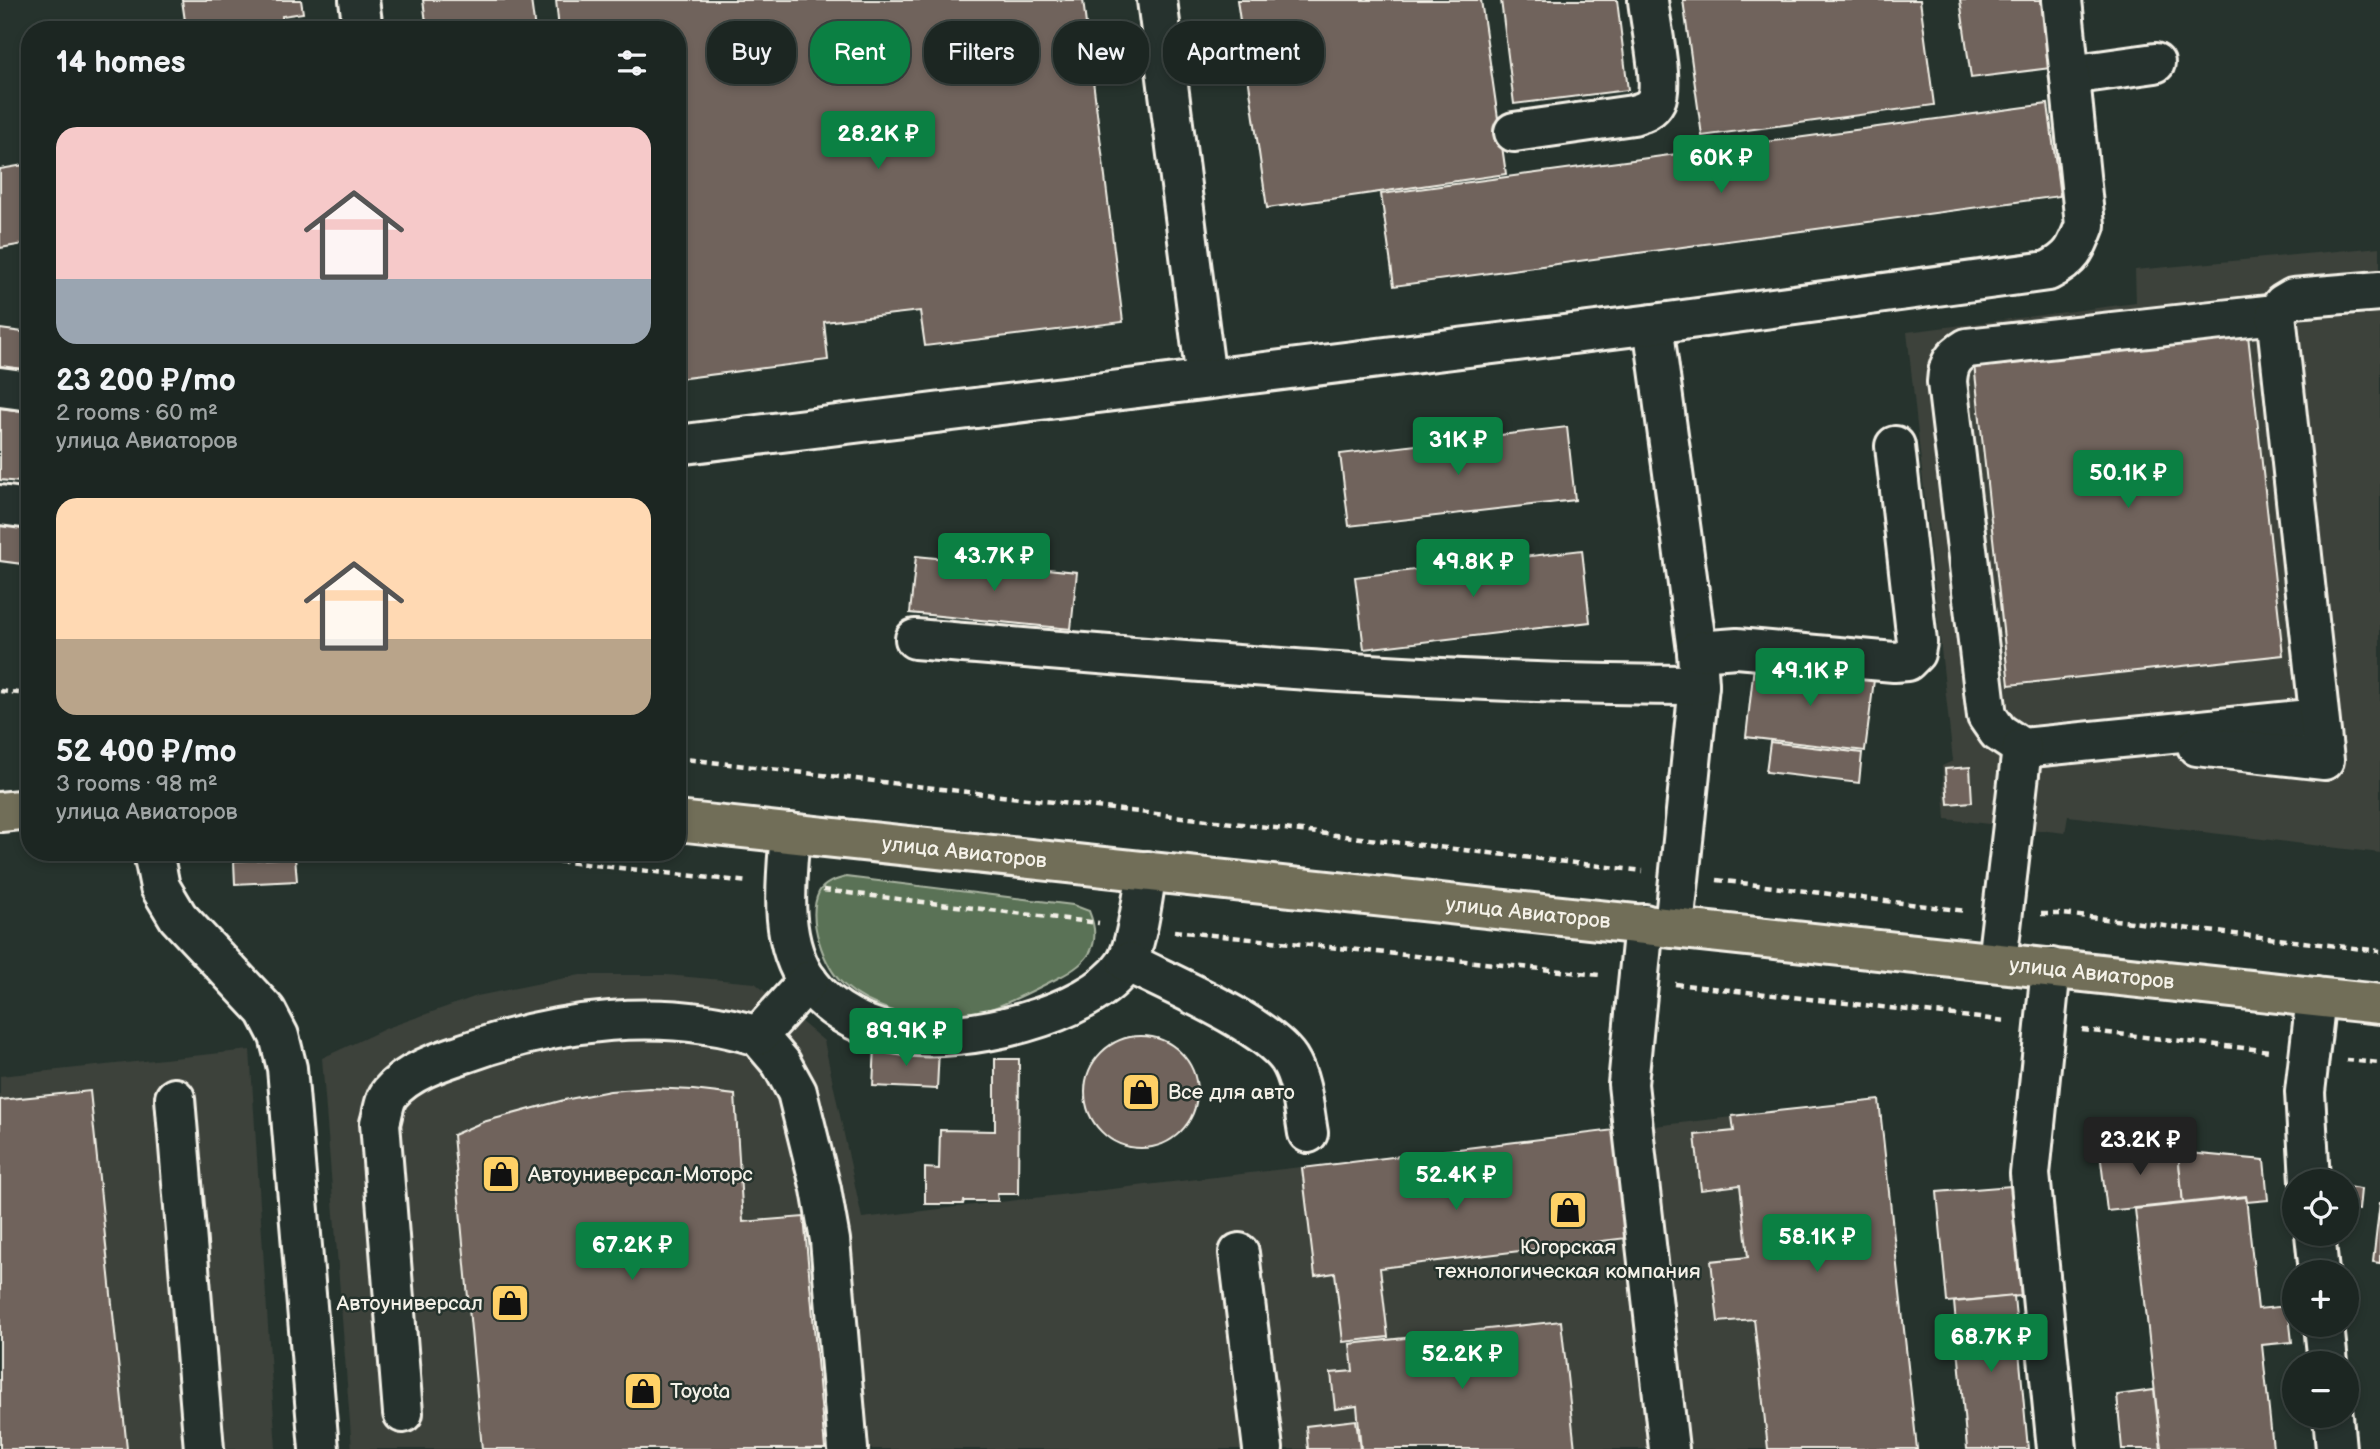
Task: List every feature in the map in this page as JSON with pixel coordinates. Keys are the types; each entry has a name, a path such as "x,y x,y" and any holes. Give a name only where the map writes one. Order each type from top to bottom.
{"main road":[{"path":"0,811 21,810"},
{"name":"улица Авиаторов","path":"686,822 2380,1004"}],"lane":[{"path":"359,0 362,21"},
{"path":"1157,0 1206,379"},
{"path":"1514,132 1633,115 1648,110 1656,100 1659,85 1648,0"},
{"path":"686,444 1653,324 2048,271 2065,263 2078,245 2085,225 2062,0"},
{"path":"2070,75 2155,63"},
{"path":"2276,314 1967,348 1954,355 1948,367 1947,382 1987,716 1997,732 2022,748 2115,738 2323,760 2276,314 2283,304 2293,298 2380,291"},
{"path":"1653,324 1698,668 1680,876 1638,979 1628,1084 1669,1449"},
{"path":"0,387 21,390"},
{"path":"915,639 1345,673 1600,685 1698,668 1756,650 1907,661 1915,653 1917,642 1895,446"},
{"path":"0,505 21,508"},
{"path":"1997,962 2022,748"},
{"path":"790,833 786,912 797,960 808,981 829,1005 856,1022 904,1035 947,1036 980,1032 1070,1008 1098,992 1115,977 1132,945 1147,872"},
{"path":"168,861 160,887 178,917 266,1010 279,1036 287,1068 319,1449"},
{"path":"1132,945 1270,1039 1290,1060 1299,1084 1308,1133"},
{"path":"2051,968 2030,1174 2056,1449"},
{"path":"758,1036 808,981"},
{"path":"2309,1169 2305,1114 2316,997"},
{"path":"404,1413 380,1123 389,1095 407,1077 500,1040 551,1027 599,1021 645,1020 729,1027 758,1036 781,1063 797,1092 821,1189 830,1240 848,1449"},
{"path":"175,1098 204,1449"},
{"path":"1239,1253 1263,1449"},
{"path":"2334,1428 2336,1449"}],"path":[{"path":"0,691 21,693"},
{"path":"686,759 2002,914 2063,914 2380,951"},
{"path":"557,861 786,886 1132,945 1638,979 2380,1063"}],"shaded area":[{"path":"2380,247 2380,853 2068,816 2065,833 1946,819 1942,766 1953,761 1907,332 2136,303 2135,270"},
{"path":"580,975 667,975 755,983 824,1041 862,1218 1879,1100 1917,1449 825,1449 804,1217 743,1222 735,1095 650,1088 610,1091 564,1100 483,1122 453,1135 482,1449 352,1449 322,1058 387,1028 477,996"},
{"path":"250,1050 276,1449 0,1449 0,1076"}],"green space":[{"path":"846,877 1073,905 1089,911 1094,943 1085,959 1069,972 988,1010 944,1018 891,1010 866,1000 844,985 830,967 819,942 815,915 819,892 835,880"}],"building":[{"path":"182,0 301,0 303,13 282,16 282,21 185,21"},
{"path":"423,0 531,0 534,21 426,21"},
{"path":"556,0 1083,0 1086,21 1053,21 1053,84 1093,84 1123,322 925,346 920,311 824,322 828,360 686,378 686,21 558,21"},
{"path":"1237,0 1481,0 1506,174 1267,208 1249,84 1324,84 1324,21 1240,21"},
{"path":"1501,0 1617,0 1628,90 1514,104"},
{"path":"1683,0 1920,0 1934,105 1702,136"},
{"path":"1960,0 2042,0 2051,68 1971,78"},
{"path":"2048,104 2060,196 1394,286 1381,194"},
{"path":"21,166 21,244 0,248 0,169"},
{"path":"0,329 21,332 21,372 0,370"},
{"path":"2248,335 2283,655 2009,685 1974,364"},
{"path":"0,408 21,411 21,482 0,480"},
{"path":"1567,427 1575,500 1349,526 1340,454"},
{"path":"0,519 21,522 21,564 0,561"},
{"path":"1582,550 1590,622 1364,649 1355,577"},
{"path":"916,556 1077,572 1071,629 910,613"},
{"path":"1754,666 1874,680 1865,751 1746,737"},
{"path":"1770,742 1862,753 1859,783 1766,772"},
{"path":"1970,767 1972,802 1948,804 1945,769"},
{"path":"234,861 295,861 297,881 235,884"},
{"path":"1141,1036 1162,1040 1180,1053 1193,1071 1197,1092 1193,1113 1180,1131 1162,1144 1141,1148 1120,1144 1102,1131 1089,1113 1085,1092 1089,1071 1102,1053 1120,1040"},
{"path":"875,1046 939,1049 937,1089 873,1086"},
{"path":"995,1059 1019,1059 1018,1194 997,1194 998,1201 925,1204 925,1168 939,1169 940,1130 995,1131"},
{"path":"650,1088 735,1095 743,1222 804,1217 825,1449 482,1449 453,1135 483,1122 564,1100 610,1091"},
{"path":"90,1091 127,1449 0,1449 0,1100"},
{"path":"1879,1100 1917,1449 1768,1449 1754,1319 1718,1322 1711,1261 1748,1257 1740,1185 1701,1190 1695,1135 1734,1131 1732,1116"},
{"path":"1614,1130 1627,1238 1380,1268 1388,1337 1343,1342 1335,1273 1315,1276 1302,1168"},
{"path":"2099,1144 2178,1152 2183,1203 2107,1211"},
{"path":"2178,1152 2264,1160 2268,1200 2247,1202 2246,1196 2183,1203"},
{"path":"2011,1186 2021,1296 1947,1302 1937,1192"},
{"path":"2246,1197 2258,1309 2282,1307 2282,1337 2291,1337 2292,1342 2262,1345 2273,1448 2161,1449 2135,1209"},
{"path":"2380,1202 2380,1263 2373,1262"},
{"path":"2014,1296 2028,1449 1967,1449 1954,1302"},
{"path":"1561,1321 1575,1449 1361,1449 1357,1406 1335,1409 1331,1373 1353,1371 1350,1344"},
{"path":"2154,1390 2161,1449 2122,1449 2117,1395"},
{"path":"1356,1420 1360,1449 1308,1449 1306,1426"}],"place":[{"name":"Все для авто","path":"1141,1092"},
{"name":"Автоуниверсал-Моторс","path":"501,1174"},
{"name":"Югорская технологическая компания","path":"1568,1210"},
{"name":"Автоуниверсал","path":"510,1303"},
{"name":"Toyota","path":"643,1391"}]}
